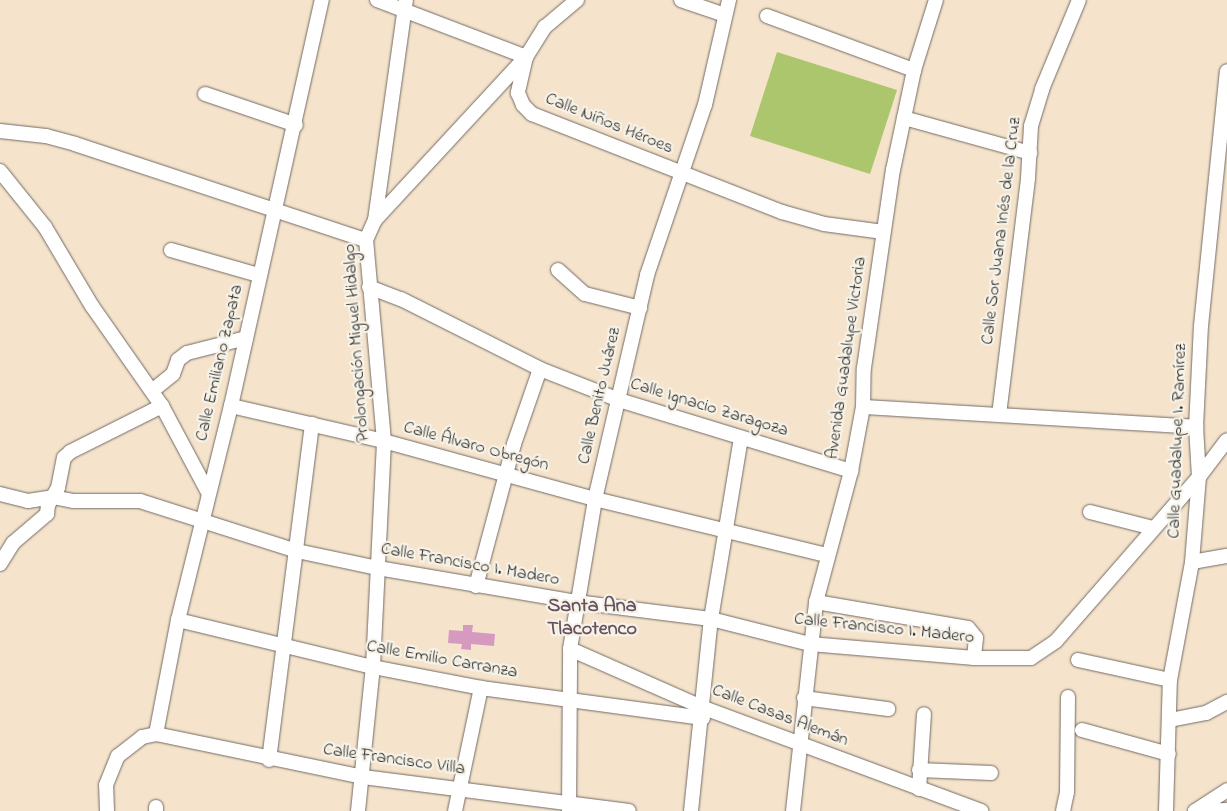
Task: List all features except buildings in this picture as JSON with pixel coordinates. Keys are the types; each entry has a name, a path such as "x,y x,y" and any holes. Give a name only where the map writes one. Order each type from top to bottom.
{"street":[{"name":"Calle Emiliano Zapata","path":"156,734 178,620 208,492 232,406 259,275 296,125 322,0"},
{"path":"377,0 405,5 526,56"},
{"path":"375,220 526,56 546,27 577,0"},
{"path":"681,0 725,15"},
{"name":"Calle Benito Juárez","path":"569,806 568,700 570,649 576,602 595,499 647,274 680,173 705,105 729,0"},
{"name":"Avenida Guadalupe Victoria","path":"793,811 816,602 827,555 851,471 863,407 864,368 883,232 914,70 936,0"},
{"name":"Calle Sor Juana Inés de la Cruz","path":"999,415 1030,153 1031,126 1042,89 1079,0"},
{"name":"Prolongación Miguel Hidalgo","path":"358,811 363,778 373,667 384,442 379,362 368,287 366,240 375,220 405,5"},
{"path":"767,16 914,70"},
{"name":"Calle Niños Héroes","path":"526,56 518,93 522,105 532,114 680,173 815,221 883,232"},
{"name":"Calle Guadalupe I. Ramírez","path":"1166,811 1170,754 1170,680 1192,562 1199,477 1196,427 1201,326 1226,104 1227,71"},
{"path":"205,94 296,125"},
{"path":"904,118 1030,153"},
{"path":"0,131 46,136 74,144 276,212 366,240"},
{"path":"0,171 45,227 92,306 162,406 208,492"},
{"path":"171,250 259,275"},
{"path":"558,270 584,294 640,308"},
{"name":"Calle Ignacio Zaragoza","path":"368,287 401,299 540,369 619,400 851,471"},
{"path":"152,391 173,374 178,360 187,354 246,338"},
{"path":"476,586 508,474 514,444 540,369"},
{"path":"0,564 13,543 47,514 52,497 58,488 64,458 70,452 162,406"},
{"name":"Calle Álvaro Obregón","path":"232,406 384,442 595,499 827,555"},
{"path":"863,407 1196,427"},
{"path":"269,760 312,424"},
{"path":"692,811 712,619 741,438"},
{"path":"1090,512 1153,528 1199,477 1227,440"},
{"name":"Calle Francisco I. Madero","path":"0,494 28,501 52,497 74,501 140,501 297,551 378,568 576,602 712,619 810,644 974,658 1031,658 1056,641 1153,528"},
{"path":"1192,562 1227,556"},
{"path":"816,602 968,628 976,638 974,658"},
{"name":"Calle Emilio Carranza","path":"178,620 373,667 481,688 568,700 703,713"},
{"name":"Calle Casas Alemán","path":"570,649 703,713 800,744 980,811"},
{"path":"1078,660 1170,680"},
{"path":"455,811 481,688"},
{"path":"1064,811 1067,792 1068,697"},
{"path":"804,698 888,709"},
{"path":"1170,720 1201,715 1227,702"},
{"path":"919,789 924,714"},
{"path":"1082,730 1170,754"},
{"path":"107,811 106,785 118,756 142,737 156,734"},
{"name":"Calle Francisco Villa","path":"156,734 269,760 363,778 459,788 569,806 629,811"},
{"path":"919,770 991,773"},
{"path":"1195,811 1227,790"},
{"path":"1192,811 1227,810"}],"green space":[{"path":"777,52 897,90 870,174 750,136"}],"district":[{"name":"Santa Ana Tlacotenco","path":"592,618"}]}
